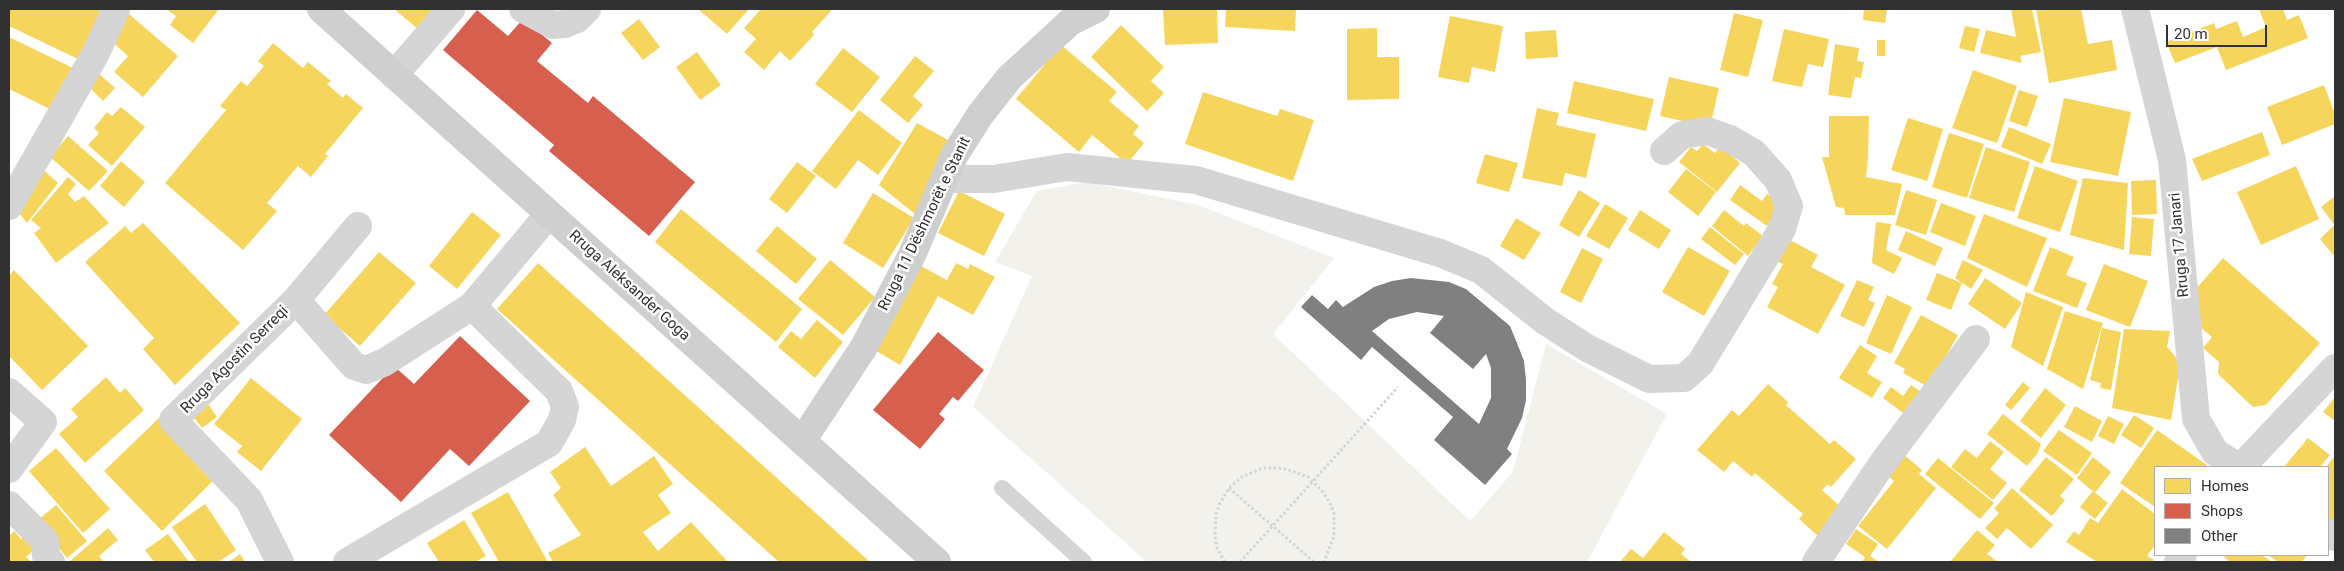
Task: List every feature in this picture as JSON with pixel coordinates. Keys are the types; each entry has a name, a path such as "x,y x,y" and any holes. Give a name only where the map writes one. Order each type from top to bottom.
{"main road":[{"name":"Rruga Aleksander Goga","path":"321,9 937,562"},
{"name":"Rruga 11 Dëshmorët e Stanit","path":"802,441 864,347 912,255 954,156 980,115 1009,78 1070,22 1096,9"}],"street":[{"path":"9,206 96,53 116,9"},
{"path":"394,75 452,9"},
{"path":"523,9 553,25 565,24 577,18 587,9"},
{"name":"Rruga 17 Janari","path":"2135,9 2172,160 2196,419 2215,452 2238,466"},
{"path":"945,179 994,179 1067,167 1196,180 1440,253 1481,270 1545,321 1587,348 1649,379 1684,378 1700,364 1782,229 1790,206 1778,180 1754,153 1730,139 1707,131 1682,135 1664,151"},
{"name":"Rruga Agostin Serreqi","path":"296,300 354,366 366,370 385,362 472,306 549,214"},
{"name":"Rruga Agostin Serreqi","path":"280,562 249,500 174,420 296,300 358,226"},
{"path":"346,562 549,443 562,420 565,407 559,392 472,306"},
{"path":"1816,562 1882,464 1976,340"},
{"path":"2241,466 2335,368"},
{"path":"9,392 43,422 9,469"},
{"path":"9,505 45,541 46,556 51,562"}],"lane":[{"path":"1002,488 1084,562"}],"path":[{"path":"1240,562 1312,480 1398,387"},
{"path":"1225,562 1217,548 1214,525 1220,503 1229,488 1242,477 1263,468 1286,469 1312,480 1324,493 1334,514 1334,536 1324,562"},
{"path":"1229,488 1314,562"}],"shaded area":[{"path":"1087,182 1198,205 1334,258 1273,334 1470,521 1513,472 1546,344 1667,414 1587,562 1147,562 973,407 1032,276 995,262 1037,191"}],"building: Homes":[{"path":"9,9 97,9 103,12 80,60 9,26"},
{"path":"166,9 219,9 193,43 170,25 176,16"},
{"path":"394,9 436,9 418,29"},
{"path":"698,9 749,9 727,34"},
{"path":"761,9 829,9 831,11 812,32 814,35 790,61 780,51 764,70 744,52 756,39 744,28"},
{"path":"1163,9 1217,9 1218,43 1165,45"},
{"path":"1226,9 1296,9 1295,31 1225,27"},
{"path":"1864,9 1887,9 1885,23 1863,20"},
{"path":"2011,9 2032,9 2041,52 2020,56 2022,63 1980,53 1986,30 2016,37"},
{"path":"2036,9 2081,9 2088,44 2112,40 2117,70 2049,83"},
{"path":"2259,9 2283,9 2287,20 2299,15 2308,38 2226,70 2217,47 2175,63 2166,42 2214,23 2216,29 2237,21 2243,37 2266,27"},
{"path":"1734,13 1763,20 1748,77 1720,70"},
{"path":"129,14 178,56 143,97 114,72 128,56 109,39"},
{"path":"1450,16 1503,26 1495,72 1472,67 1469,83 1438,77"},
{"path":"639,19 660,47 643,60 621,33"},
{"path":"1121,25 1164,67 1151,81 1164,93 1147,111 1091,57"},
{"path":"1965,26 1980,29 1974,52 1959,48"},
{"path":"1377,28 1377,57 1399,57 1399,99 1347,100 1347,29"},
{"path":"1784,29 1829,39 1823,67 1808,64 1802,87 1772,81"},
{"path":"1556,30 1558,57 1526,59 1525,32"},
{"path":"9,37 75,69 54,111 9,89"},
{"path":"1877,40 1885,40 1885,56 1877,56"},
{"path":"273,43 303,68 308,62 331,81 327,84 343,98 346,94 363,108 325,154 328,156 311,177 298,166 267,203 277,211 243,250 165,183 226,110 220,106 241,81 247,86 264,66 258,61"},
{"path":"1835,44 1859,48 1857,61 1864,62 1861,78 1855,77 1851,98 1828,95"},
{"path":"1061,45 1117,92 1109,101 1139,126 1133,134 1144,143 1127,164 1092,135 1079,152 1016,99"},
{"path":"843,48 880,77 852,112 815,84"},
{"path":"697,52 721,85 700,100 676,67"},
{"path":"915,56 934,71 913,96 923,105 908,123 880,100"},
{"path":"1973,70 2017,86 1997,143 1952,128"},
{"path":"97,72 115,88 103,101 86,84"},
{"path":"1669,77 1719,88 1710,127 1660,116"},
{"path":"1574,81 1654,99 1646,131 1567,113"},
{"path":"2324,85 2335,114 2335,124 2282,145 2267,107"},
{"path":"2019,90 2038,96 2027,127 2009,121"},
{"path":"1203,92 1277,116 1280,109 1314,120 1293,181 1185,144"},
{"path":"2064,98 2131,112 2118,176 2050,162"},
{"path":"121,107 145,127 112,166 88,145 99,133 94,128 107,112 112,116"},
{"path":"1537,108 1559,113 1556,125 1596,134 1586,178 1565,173 1562,186 1522,178"},
{"path":"859,110 902,143 878,175 858,160 836,189 812,171"},
{"path":"1829,116 1869,116 1866,177 1902,184 1895,215 1845,215 1844,208 1836,207 1822,157 1829,157"},
{"path":"1908,118 1943,129 1927,181 1891,170"},
{"path":"917,123 948,140 916,215 879,185"},
{"path":"2009,127 2051,144 2042,164 2001,147"},
{"path":"2262,132 2270,155 2202,181 2192,159"},
{"path":"1949,133 1984,144 1967,198 1932,187"},
{"path":"68,136 108,171 89,191 50,157"},
{"path":"1703,144 1715,153 1720,146 1740,163 1717,192 1679,162 1691,147 1697,151"},
{"path":"1986,147 2030,162 2014,212 1969,198"},
{"path":"1485,154 1518,163 1509,192 1476,183"},
{"path":"121,161 145,182 124,207 100,186"},
{"path":"797,162 816,176 787,213 769,199"},
{"path":"2035,166 2078,181 2060,232 2017,218"},
{"path":"2296,166 2319,219 2261,245 2237,192"},
{"path":"40,167 58,183 27,223 13,205"},
{"path":"1686,169 1716,192 1698,216 1668,192"},
{"path":"68,177 76,184 68,194 75,202 84,196 109,223 56,263 34,233 41,228 31,220"},
{"path":"2083,178 2128,183 2124,250 2070,235"},
{"path":"2156,180 2157,214 2132,215 2131,181"},
{"path":"1740,185 1762,201 1767,194 1782,204 1767,226 1730,200"},
{"path":"1579,190 1600,203 1579,237 1559,225"},
{"path":"1906,190 1937,200 1926,235 1895,225"},
{"path":"959,191 1005,214 984,256 938,233"},
{"path":"873,193 914,218 883,268 843,243"},
{"path":"2335,196 2335,226 2321,207"},
{"path":"1941,203 1976,216 1965,246 1930,232"},
{"path":"1605,204 1628,218 1609,249 1586,236"},
{"path":"681,209 802,309 776,342 655,242"},
{"path":"1640,210 1671,230 1659,249 1628,230"},
{"path":"1724,210 1744,226 1746,223 1763,236 1748,256 1712,226"},
{"path":"472,212 501,235 457,289 429,266"},
{"path":"1984,214 2047,238 2027,287 1967,258"},
{"path":"2132,217 2154,219 2151,256 2129,254"},
{"path":"1516,218 1541,233 1524,260 1500,246"},
{"path":"1876,222 1891,224 1886,250 1902,258 1894,274 1872,263"},
{"path":"143,223 240,323 175,385 143,349 154,338 85,262 125,226 131,233"},
{"path":"777,226 817,259 796,284 756,251"},
{"path":"2333,226 2335,228 2335,257 2320,239"},
{"path":"1710,227 1744,254 1735,265 1701,239"},
{"path":"1906,231 1943,248 1935,266 1898,250"},
{"path":"1790,240 1818,255 1811,267 1845,285 1818,334 1767,307 1778,287 1772,284 1783,264 1778,262"},
{"path":"1688,247 1730,271 1704,316 1662,292"},
{"path":"2050,247 2074,257 2066,275 2087,283 2077,308 2033,291"},
{"path":"1582,248 1603,259 1581,303 1560,292"},
{"path":"379,252 416,283 360,346 324,315"},
{"path":"2223,258 2320,343 2266,405 2253,407 2218,374 2219,362 2203,348 2212,337 2195,323 2195,290"},
{"path":"830,260 875,297 843,335 798,299"},
{"path":"1963,260 1983,270 1971,289 1955,278"},
{"path":"538,263 870,562 779,562 497,309"},
{"path":"956,263 968,269 970,264 995,277 973,315 938,296 900,365 873,349 919,265 947,280"},
{"path":"2104,264 2148,281 2130,327 2086,310"},
{"path":"14,270 88,346 42,390 9,356 9,276"},
{"path":"1937,273 1962,283 1951,310 1926,300"},
{"path":"1985,278 2022,303 2005,329 1968,304"},
{"path":"1857,280 1874,287 1868,300 1875,303 1864,327 1840,316"},
{"path":"2026,292 2063,307 2043,366 2011,347"},
{"path":"1887,295 1912,307 1891,354 1866,343"},
{"path":"2065,311 2103,323 2083,389 2047,369"},
{"path":"1921,315 1958,335 1928,387 1903,373 1905,369 1894,363"},
{"path":"817,320 843,342 815,378 778,347 791,331 801,339"},
{"path":"2102,328 2121,332 2111,390 2100,388 2101,383 2090,380"},
{"path":"2124,329 2170,331 2167,347 2175,356 2180,366 2171,420 2112,408"},
{"path":"1860,345 1877,356 1867,373 1882,382 1872,398 1839,378"},
{"path":"106,377 120,393 125,388 144,410 85,463 59,434 78,417 71,409"},
{"path":"251,378 302,419 261,471 237,452 242,446 214,424"},
{"path":"2023,382 2030,388 2011,410 2005,405"},
{"path":"1768,384 1788,402 1786,405 1830,444 1834,440 1856,459 1831,487 1828,484 1822,490 1842,508 1818,536 1799,519 1803,514 1755,473 1752,477 1733,461 1724,472 1697,450 1732,410 1739,416"},
{"path":"1911,385 1923,393 1906,415 1883,398 1891,387 1903,396"},
{"path":"2045,388 2066,405 2041,438 2020,421"},
{"path":"2335,397 2335,421 2323,412"},
{"path":"208,404 217,417 202,428 192,415"},
{"path":"2075,406 2102,421 2092,442 2064,427"},
{"path":"2003,414 2041,444 2037,454 2027,466 1987,434"},
{"path":"2134,415 2154,428 2141,448 2121,435"},
{"path":"2108,416 2124,424 2114,444 2098,436"},
{"path":"159,418 216,478 162,531 104,471"},
{"path":"2059,430 2092,453 2077,475 2043,451"},
{"path":"2157,430 2207,465 2154,466 2154,506 2120,483"},
{"path":"2308,438 2330,455 2321,466 2285,466"},
{"path":"1990,441 2004,452 1990,469 2007,483 1993,500 1951,467 1965,449 1977,458"},
{"path":"585,447 611,486 654,456 673,484 658,495 671,513 643,532 658,551 691,522 728,562 553,562 548,553 581,535 553,495 561,488 550,472"},
{"path":"56,448 110,509 83,533 29,471"},
{"path":"1903,454 1922,470 1919,474 1936,488 1887,549 1858,526 1894,481 1887,475"},
{"path":"2046,457 2074,479 2060,496 2065,500 2052,516 2019,490"},
{"path":"2093,457 2111,472 2095,493 2077,478"},
{"path":"2334,457 2335,524 2329,520 2329,466 2327,466"},
{"path":"1938,458 1994,503 1980,519 1925,474"},
{"path":"2012,488 2053,525 2031,549 2007,528 1997,539 1985,528 1999,513 1994,509"},
{"path":"2122,489 2154,513 2154,546 2147,556 2154,560 2152,562 2097,562 2066,542 2074,531 2079,535 2090,518 2098,523"},
{"path":"2093,491 2108,503 2095,519 2080,507"},
{"path":"508,492 548,562 499,562 471,513"},
{"path":"205,504 236,550 218,562 197,562 172,527"},
{"path":"56,505 87,541 67,558 37,521"},
{"path":"464,520 486,556 475,562 439,562 427,543"},
{"path":"108,528 118,540 99,556 104,562 70,561"},
{"path":"1856,529 1878,544 1870,556 1879,562 1862,562 1865,557 1846,544"},
{"path":"1977,530 1995,545 1987,554 1998,562 1950,562"},
{"path":"14,531 21,539 25,536 36,548 26,557 32,562 9,562 9,536"},
{"path":"1664,532 1685,549 1681,554 1691,562 1620,562 1631,549 1643,558"},
{"path":"168,534 189,562 154,562 145,550"},
{"path":"240,554 245,562 229,562"},
{"path":"2263,556 2272,562 2230,562 2224,557"},
{"path":"2269,556 2306,556 2302,562 2278,562"}],"building: Shops":[{"path":"477,10 508,36 523,19 552,43 537,61 588,103 593,96 695,182 649,236 549,151 554,145 443,50"},
{"path":"938,332 984,370 958,401 953,397 939,414 945,419 920,449 873,410"},
{"path":"460,336 530,401 469,466 450,449 401,502 329,435 394,366 414,384"}],"building: Other":[{"path":"1411,278 1449,282 1466,289 1510,326 1524,361 1526,400 1522,418 1507,449 1512,454 1485,485 1434,440 1453,417 1372,347 1361,360 1301,307 1312,295 1328,309 1336,300 1343,307 1374,287 1392,281","holes":["1417,312 1444,316 1430,333 1473,369 1486,354 1491,368 1491,398 1479,424 1372,331 1389,319"]}]}
